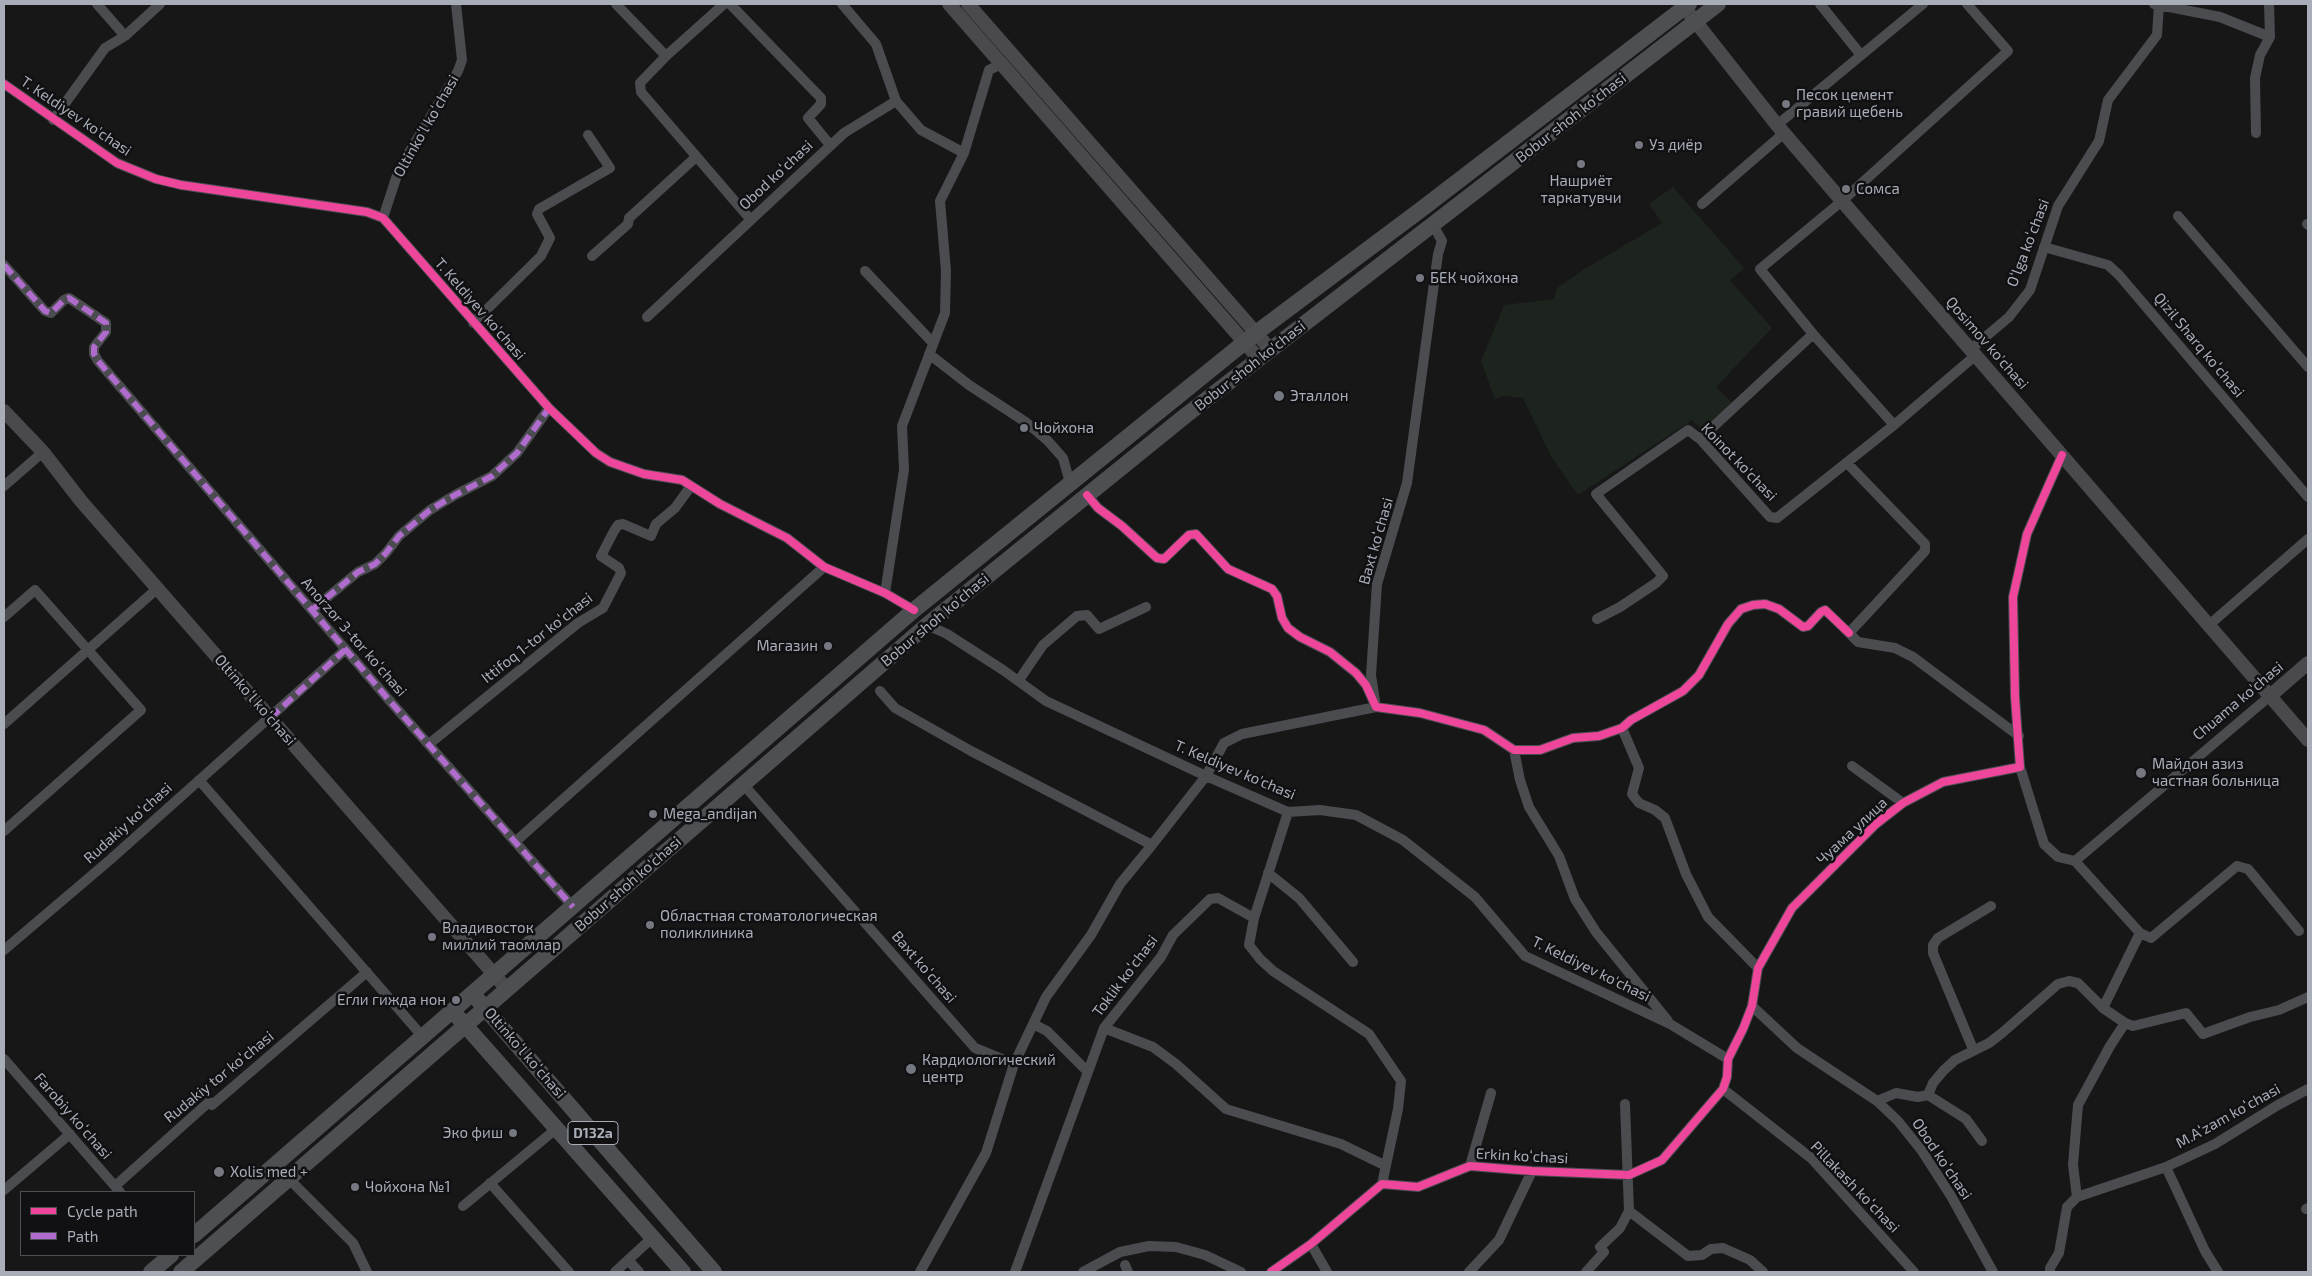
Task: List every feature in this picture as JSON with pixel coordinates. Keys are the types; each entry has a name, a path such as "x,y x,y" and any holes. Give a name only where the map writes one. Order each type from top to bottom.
{"main road":[{"path":"948,4 1264,354"},
{"path":"968,4 1021,64 1250,338"},
{"name":"Bobur shoh ko'chasi","path":"181,1272 464,1024 926,626 1264,354 1718,4"},
{"name":"Bobur shoh ko'chasi","path":"195,1234 914,610 1250,338 1393,232 1686,6"},
{"name":"Qosimov ko'chasi","path":"1686,6 1695,22 1842,201 2308,740"},
{"path":"1006,69 1021,64"},
{"name":"Oltinkoʻl koʻchasi","path":"4,411 42,452 81,501 506,988"},
{"name":"Chuama ko'chasi","path":"2270,696 2308,663"},
{"path":"482,1044 478,1023 494,974"},
{"path":"501,1026 498,1009 506,988"},
{"name":"Oltinkoʻl koʻchasi","path":"473,993 714,1272"},
{"name":"Oltinkoʻl koʻchasi","path":"453,1011 683,1272"},
{"path":"211,1220 224,1235"},
{"path":"151,1272 170,1256"}],"street":[{"path":"97,4 125,36"},
{"path":"53,120 105,48 125,36 160,4"},
{"name":"Oltinkoʻl koʻchasi","path":"383,218 399,169 458,71 462,60 456,4"},
{"path":"616,4 666,56"},
{"path":"724,4 666,56 640,83 639,87 751,220"},
{"name":"Obod koʻchasi","path":"647,317 830,145 808,118 821,104 821,98 730,4"},
{"path":"842,4 876,44 896,100 921,130 964,154"},
{"path":"1820,4 1861,55"},
{"path":"1702,204 1861,55 1922,4"},
{"path":"1894,425 1813,334 1760,269 1842,201 2008,51 1967,4"},
{"path":"2157,4 2220,17 2270,37"},
{"name":"Oʻlga koʻchasi","path":"1974,352 2009,317 2030,290 2062,197 2099,140 2108,100 2157,35 2157,4"},
{"path":"2256,133 2255,78 2260,55 2270,37 2269,4"},
{"path":"884,593 904,470 902,426 945,313 946,271 940,201 964,154 989,70 1006,69"},
{"name":"T. Keldiyev ko'chasi","path":"4,84 53,120 118,163 156,179 181,185 367,212 383,218 549,408 596,453 610,462 644,474 682,480 720,504 786,538 824,567 884,593 914,610"},
{"path":"830,145 844,133 896,100"},
{"name":"T. Keldiyev ko'chasi","path":"473,323 541,256 550,238 538,214 539,209 610,168 588,135"},
{"path":"592,256 628,224 629,218 696,157"},
{"path":"2178,216 2308,367"},
{"name":"Baxt koʻchasi","path":"1376,707 1371,674 1377,584 1407,483 1438,254 1442,241 1433,225"},
{"name":"Qizil Sharq koʻchasi","path":"2044,247 2108,265 2119,275 2308,497"},
{"name":"Anorzor 3-tor koʻchasi","path":"4,265 45,311 51,313 64,300 69,298 106,324 106,332 94,346 94,354 116,383 345,650 573,907"},
{"path":"865,271 933,343"},
{"path":"1700,439 1813,334"},
{"name":"Koinot ko'chasi","path":"1597,619 1627,602 1663,576 1596,494 1688,430 1700,439 1770,517 1777,518 1894,425 1974,352"},
{"path":"929,354 969,385 1027,422 1048,441 1063,458 1070,483"},
{"path":"312,610 358,572 375,564 386,554 399,536 430,510 492,476 517,453 549,408"},
{"path":"4,486 42,452"},
{"path":"2062,455 2027,534 2013,598 2015,697 2020,736 2020,767 2044,844 2058,857 2075,861 2140,933 2151,938 2237,866 2248,869 2299,932"},
{"path":"1847,463 1925,544 1925,551 1849,632"},
{"name":"Ittifoq 1-tor koʻchasi","path":"428,744 578,622 603,608 621,573 619,568 601,556 614,531 623,524 650,536 656,524 675,508 691,486"},
{"path":"1087,495 1098,508 1122,526 1157,558 1164,559 1189,535 1196,534 1228,569 1272,589 1277,596 1282,618 1288,628 1300,637 1330,652 1356,673 1366,685 1376,707"},
{"path":"2209,626 2308,540"},
{"path":"515,842 824,567"},
{"path":"4,724 158,588"},
{"path":"4,617 35,590 141,710 4,831"},
{"path":"920,1272 986,1154 1014,1064 1046,997 1091,935 1120,884 1206,776 1224,743 1242,734 1376,707 1420,713 1484,730 1514,750 1540,750 1573,738 1599,736 1622,728 1631,720 1683,691 1699,675 1728,624 1741,609 1765,604 1779,609 1803,627 1808,626 1825,610 1858,642 1895,648 1913,657 2020,736"},
{"path":"1018,680 1043,645 1077,616 1087,614 1099,629 1146,607"},
{"name":"T. Keldiyev ko'chasi","path":"926,626 947,634 1018,680 1046,701 1206,776 1288,812 1320,810 1356,815 1403,840 1475,897 1525,956 1670,1024 1728,1059"},
{"name":"Rudakiy koʻchasi","path":"4,950 270,718 345,650"},
{"path":"880,691 895,708 912,718 1152,845"},
{"name":"Chuama ko'chasi","path":"2075,861 2270,696"},
{"path":"1622,728 1639,768 1632,794 1639,803 1655,810 1665,818 1686,874 1708,917 1758,968"},
{"path":"1514,750 1520,780 1529,807 1559,856 1574,899 1596,932 1670,1024"},
{"path":"1852,766 1903,803"},
{"name":"Чуама улица","path":"1723,1089 1727,1078 1728,1059 1752,1006 1758,968 1792,908 1876,824 1903,803 1943,782 2020,767"},
{"path":"199,780 423,1037"},
{"name":"Baxt koʻchasi","path":"743,784 975,1048 1014,1064"},
{"path":"1271,1272 1311,1244 1382,1184 1398,1109 1401,1081 1368,1034 1301,990 1260,960 1249,945 1254,918 1288,812"},
{"path":"1268,873 1299,898 1354,962"},
{"name":"Toklik koʻchasi","path":"1015,1272 1104,1028 1161,957 1174,935 1210,898 1218,898 1254,918"},
{"path":"1973,1049 1933,953 1933,945 1938,938 1990,906"},
{"path":"2103,1008 2140,933"},
{"name":"Rudakiy tor koʻchasi","path":"118,1189 209,1102 212,1106 367,972"},
{"path":"1928,1095 1933,1083 1944,1070 1973,1049 1989,1043 2058,984 2069,981 2078,983 2103,1008 2125,1023 2133,1026 2186,1013 2203,1034 2250,1017 2279,1010 2308,997"},
{"name":"Obod koʻchasi","path":"1752,1006 1798,1048 1877,1101 1898,1121 1922,1150 1951,1196 1993,1272"},
{"path":"2050,1272 2050,1268 2059,1253 2067,1206 2077,1197 2073,1165 2078,1106 2110,1046 2125,1023"},
{"path":"1033,1024 1047,1031 1087,1072"},
{"path":"1104,1028 1153,1048 1176,1064 1226,1109 1341,1144 1386,1166"},
{"name":"Farobiy koʻchasi","path":"6,1066 70,1134 118,1189"},
{"name":"Erkin koʻchasi","path":"1382,1184 1418,1187 1470,1166 1532,1171 1629,1174 1662,1160 1723,1089"},
{"name":"Pillakash koʻchasi","path":"1723,1089 1811,1158 1914,1272"},
{"name":"M.Aʻzam koʻchasi","path":"2077,1197 2166,1167 2215,1144 2278,1104 2308,1089"},
{"path":"1877,1101 1896,1092 1918,1097 1928,1095 1966,1118 1982,1141"},
{"path":"1470,1166 1491,1093"},
{"path":"1586,1272 1604,1252 1600,1247 1620,1228 1629,1211 1625,1104"},
{"path":"463,1206 556,1128"},
{"path":"4,1190 70,1134"},
{"path":"2166,1167 2205,1251 2218,1272"},
{"path":"1469,1272 1498,1240 1532,1171"},
{"path":"288,1178 353,1243 368,1272"},
{"path":"490,1183 569,1272"},
{"path":"1629,1211 1688,1256 1702,1255 1711,1249 1723,1248 1750,1260 1763,1272"},
{"path":"615,1272 652,1238"},
{"path":"1311,1244 1327,1272"},
{"path":"1084,1272 1123,1262 1149,1246 1176,1247 1205,1255 1240,1272"},
{"path":"628,1260 639,1272"}],"shaded area":[{"path":"1673,187 1744,268 1730,280 1772,328 1716,387 1734,405 1704,432 1692,420 1578,495 1552,458 1523,398 1504,396 1495,399 1481,361 1504,305 1554,299 1557,288 1583,270 1662,223 1649,204"}],"marked path":[{"path":"4,265 45,311 51,313 64,300 69,298 106,323 106,332 94,347 94,354 98,361 389,700 573,907"},
{"path":"312,610 358,572 375,564 399,536 430,510 492,476 517,453 549,408"},
{"path":"270,718 345,650"}],"cycle path":[{"path":"4,84 117,163 156,179 181,185 367,212 383,218 549,408 596,453 610,462 644,474 682,480 720,504 787,538 824,567 885,593 914,610"},
{"path":"1271,1272 1311,1244 1382,1184 1418,1187 1470,1166 1629,1175 1662,1160 1723,1089 1727,1077 1728,1059 1752,1006 1758,968 1792,908 1876,824 1903,803 1943,782 2020,767 2015,697 2013,597 2027,534 2062,455"},
{"path":"1087,495 1098,508 1122,526 1157,558 1164,559 1189,535 1196,534 1228,569 1272,589 1277,596 1282,618 1288,628 1300,637 1330,652 1356,673 1366,685 1376,707 1420,713 1484,730 1514,750 1540,750 1573,738 1599,736 1622,728 1631,720 1683,691 1699,675 1728,624 1741,609 1765,604 1779,609 1803,627 1808,626 1825,610 1849,633"}],"place":[{"name":"Песок цемент гравий щебень","path":"1786,104"},
{"name":"Уз диёр","path":"1639,145"},
{"name":"Нашриёт таркатувчи","path":"1581,164"},
{"name":"Сомса","path":"1846,189"},
{"name":"БЕК чойхона","path":"1420,278"},
{"name":"Эталлон","path":"1279,396"},
{"name":"Чойхона","path":"1024,428"},
{"name":"Магазин","path":"828,646"},
{"name":"Майдон азиз частная больница","path":"2141,773"},
{"name":"Mega_andijan","path":"653,814"},
{"name":"Областная стоматологическая поликлиника","path":"650,925"},
{"name":"Владивосток миллий таомлар","path":"432,937"},
{"name":"Егли гижда нон","path":"456,1000"},
{"name":"Кардиологический центр","path":"911,1069"},
{"name":"Эко фиш","path":"513,1133"},
{"name":"Xolis med +","path":"219,1172"},
{"name":"Чойхона №1","path":"355,1187"}]}
